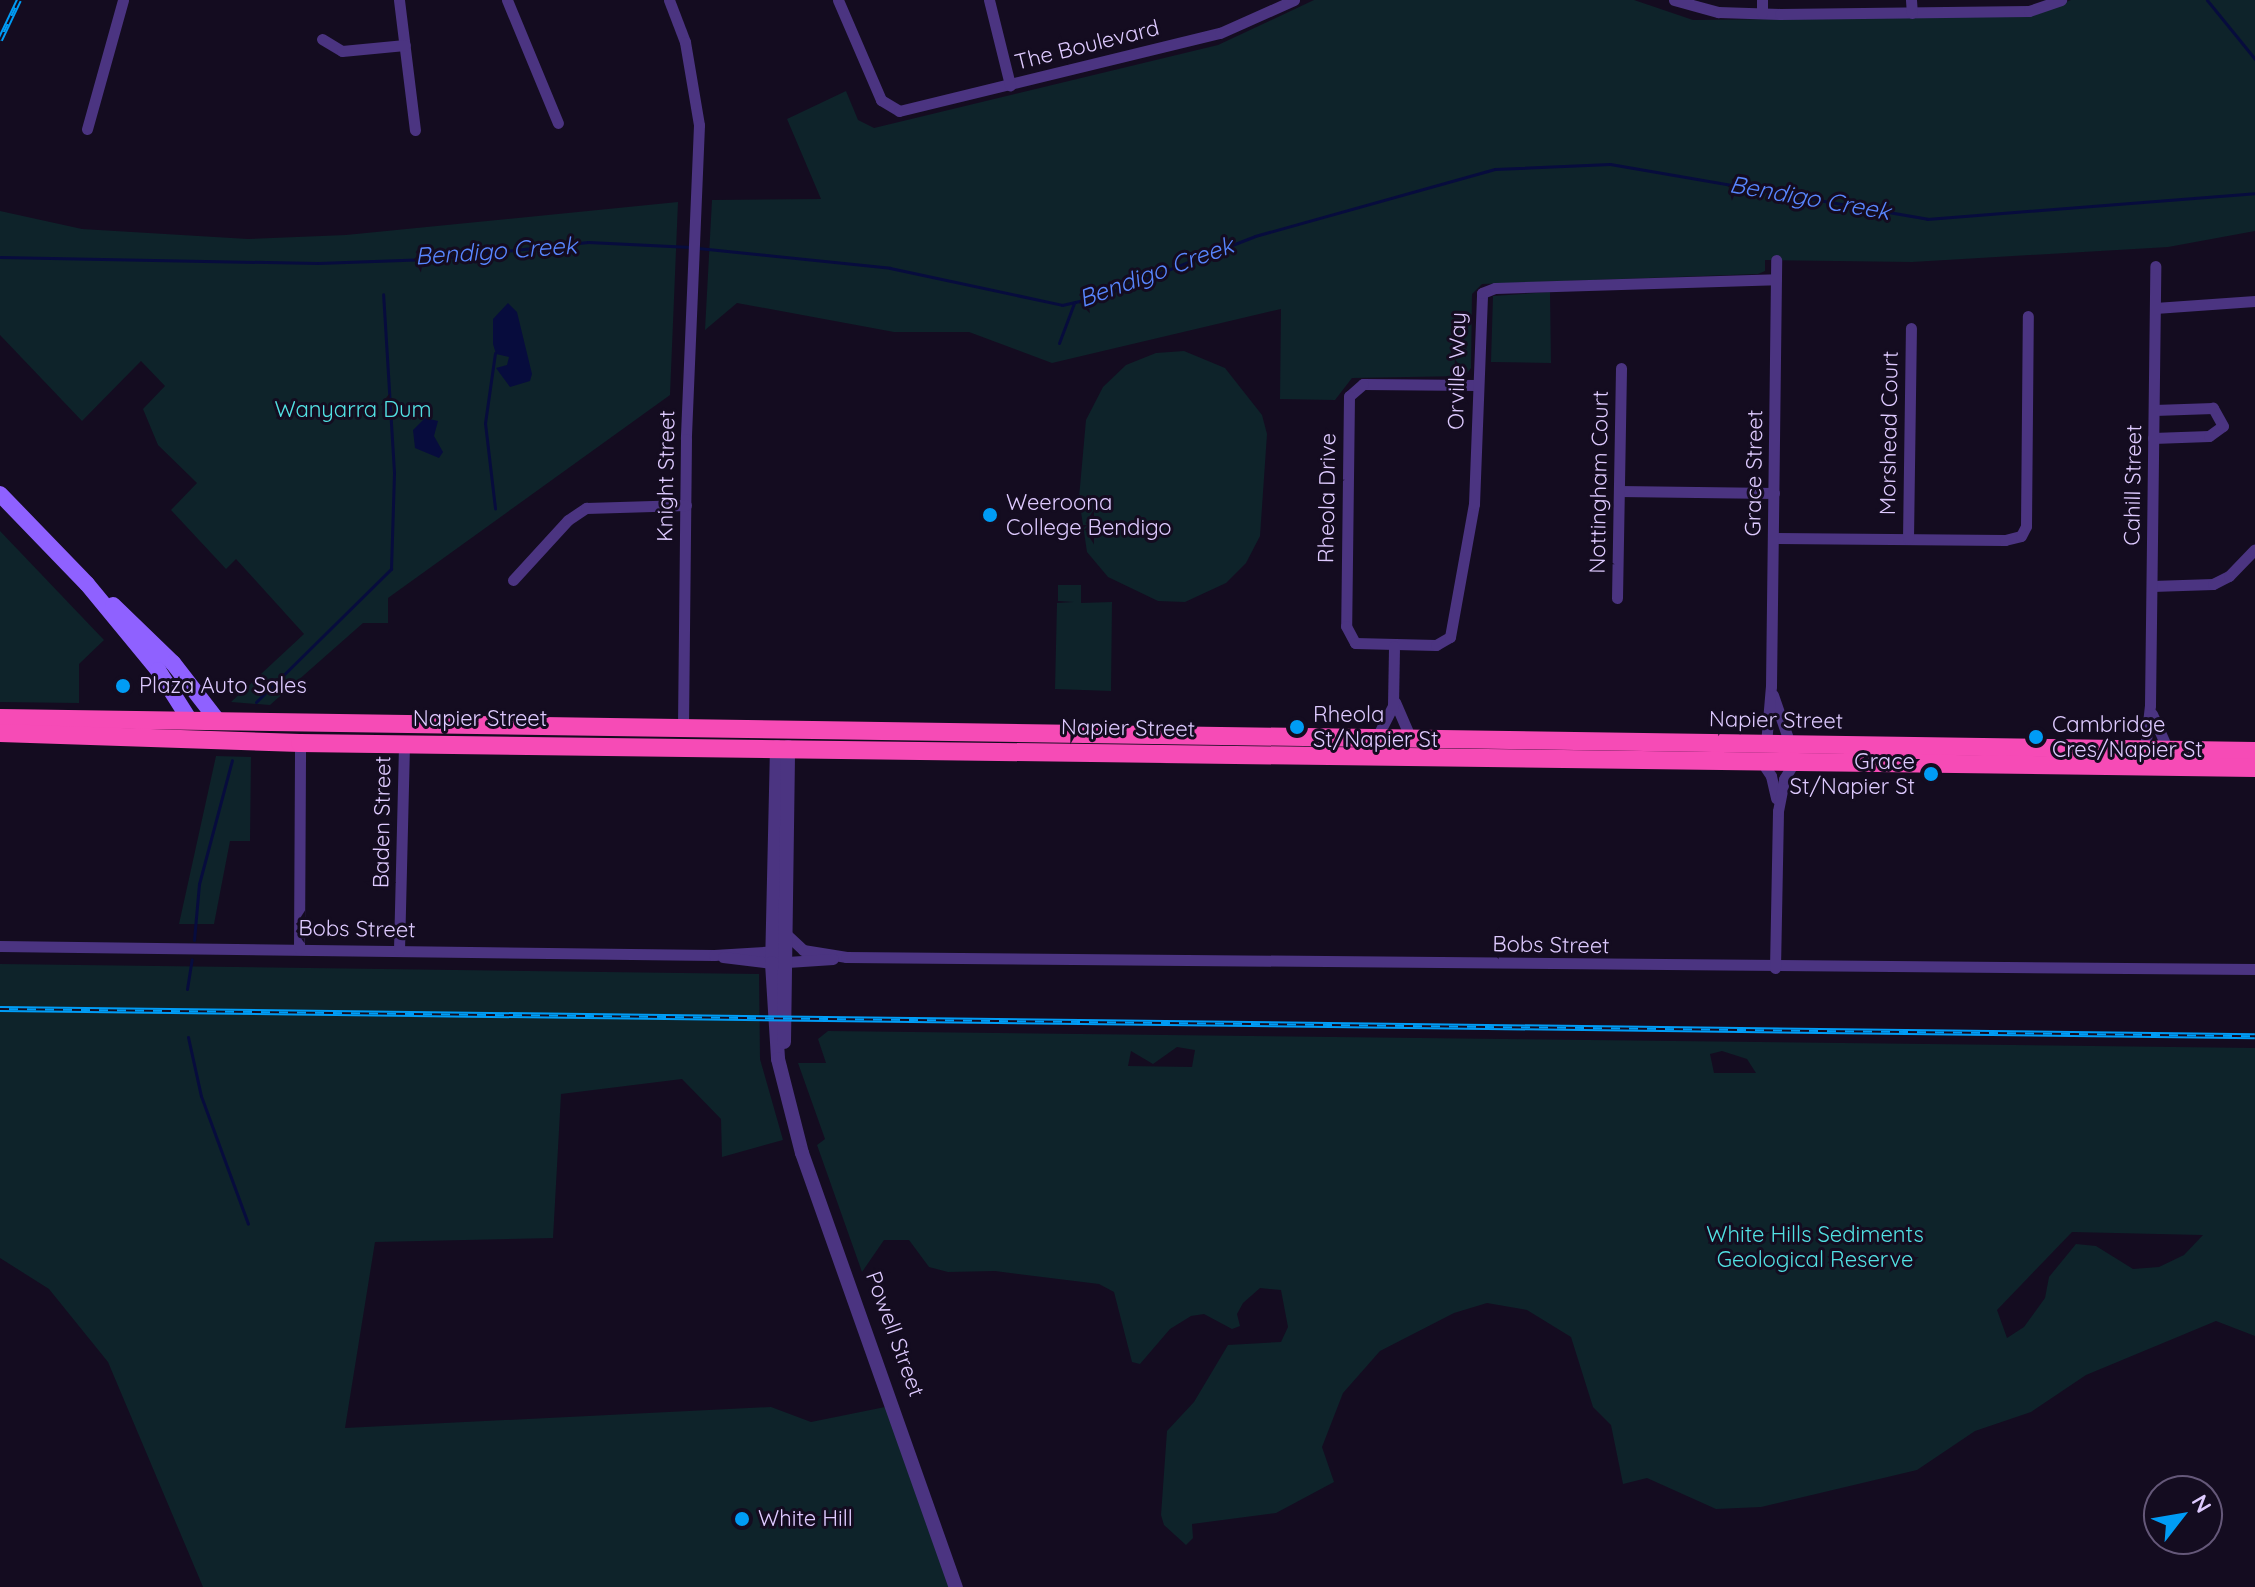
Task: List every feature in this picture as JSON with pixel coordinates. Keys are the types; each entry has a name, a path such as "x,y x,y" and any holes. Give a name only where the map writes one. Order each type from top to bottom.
{"highway":[{"name":"Napier Street","path":"0,718 189,719 491,734 783,738 1411,739 1792,753 1877,762 2255,768"},
{"path":"189,719 204,732 300,743"},
{"name":"Napier Street","path":"0,733 300,743 404,742 491,734 683,728 783,738 1389,756 1763,752"},
{"path":"1303,737 1384,746 1389,756"},
{"name":"Napier Street","path":"1792,753 1839,744 2255,751"},
{"path":"1839,744 1933,754 1938,763"},
{"path":"2145,749 2160,759 2255,768"},
{"path":"1763,752 1877,762"}],"main road":[{"path":"0,494 87,584 173,663 217,720"},
{"path":"87,584 158,670 189,719"}],"street":[{"path":"87,129 123,0"},
{"path":"399,0 415,130"},
{"path":"507,0 558,123"},
{"name":"Knight Street","path":"669,0 698,108 683,728"},
{"name":"The Boulevard","path":"838,0 886,106 907,110 1220,33 1294,0"},
{"path":"989,0 1010,85"},
{"path":"1674,0 1708,10 1762,13 1912,6 2029,11 2061,0"},
{"path":"1762,0 1762,13"},
{"path":"322,39 342,51 405,45"},
{"name":"Grace Street","path":"1776,260 1771,686 1763,752 1773,779 1778,811"},
{"name":"Cahill Street","path":"2145,749 2150,705 2155,266"},
{"name":"Orville Way","path":"1394,646 1441,645 1452,631 1474,504 1478,300 1489,289 1776,279"},
{"path":"2155,308 2255,301"},
{"path":"1773,538 2010,540 2024,532 2028,316"},
{"name":"Morshead Court","path":"1908,539 1911,328"},
{"name":"Nottingham Court","path":"1617,598 1621,368"},
{"name":"Rheola Drive","path":"1394,646 1355,643 1347,632 1349,396 1363,384 1477,385"},
{"path":"2153,438 2209,436 2223,426 2213,408 2154,410"},
{"path":"1619,491 1774,493"},
{"path":"513,580 568,520 586,508 686,505"},
{"path":"2152,586 2213,584 2229,576 2255,549"},
{"path":"1376,739 1390,714 1394,693 1394,646"},
{"name":"Grace Street","path":"1771,686 1779,724 1792,753 1778,811 1775,968"},
{"path":"1394,693 1399,719 1411,739"},
{"name":"Cahill Street","path":"2150,705 2168,750"},
{"name":"Powell Street","path":"779,957 785,933 783,738"},
{"name":"Powell Street","path":"783,738 776,1047 787,1098 956,1587"},
{"name":"Baden Street","path":"399,950 404,742"},
{"path":"299,948 300,743"},
{"name":"Bobs Street","path":"785,933 803,950 846,957"},
{"name":"Bobs Street","path":"0,946 1775,968 2255,969"}],"green space":[{"path":"1314,0 1634,0 1693,20 2031,16 2071,0 2255,0 2255,231 2168,247 1912,262 1765,260 1765,271 1758,274 1482,284 1472,294 1471,368 1465,376 1352,378 1335,400 1280,399 1281,309 1052,363 969,332 894,332 737,303 705,330 712,200 821,199 787,119 846,91 858,120 874,128 1218,45"},
{"name":"Wanyarra Dum","path":"678,202 670,395 388,598 388,623 363,623 270,705 231,702 304,634 236,559 226,569 171,510 197,483 158,445 143,409 165,386 141,361 82,421 0,335 0,211 82,229 248,239 346,235"},
{"path":"1550,292 1551,363 1491,362 1493,296"},
{"path":"1184,351 1225,368 1262,415 1267,434 1260,536 1246,563 1226,583 1185,602 1158,601 1108,577 1087,552 1079,498 1086,420 1103,387 1126,365 1156,353"},
{"path":"0,531 104,640 79,664 79,703 0,702"},
{"path":"1058,585 1081,585 1081,603 1112,602 1111,691 1055,689 1057,603 1074,602 1058,601"},
{"path":"216,756 251,757 250,841 230,841 214,924 179,924"},
{"path":"0,964 759,974 760,1059 783,1140 722,1157 721,1119 682,1079 561,1094 553,1238 375,1242 345,1428 771,1407 811,1422 895,1405 956,1587 203,1587 108,1362 49,1289 0,1258"},
{"name":"White Hills Sediments Geological Reserve","path":"828,1031 2255,1048 2255,1336 2216,1321 2086,1375 2031,1412 1975,1431 1917,1470 1761,1507 1716,1509 1647,1478 1623,1484 1611,1425 1593,1407 1571,1337 1527,1310 1487,1303 1454,1313 1380,1351 1343,1393 1322,1447 1334,1482 1276,1513 1192,1524 1193,1538 1186,1545 1164,1525 1161,1515 1167,1431 1194,1402 1228,1345 1281,1342 1288,1327 1281,1290 1260,1288 1243,1303 1237,1314 1240,1326 1232,1329 1204,1314 1191,1316 1170,1329 1140,1364 1132,1362 1114,1292 1099,1284 995,1271 948,1272 929,1267 909,1240 884,1240 862,1272 817,1145 825,1139 798,1063 826,1063 818,1039","holes":["1177,1047 1195,1050 1192,1067 1128,1066 1131,1051 1153,1064","1722,1051 1747,1059 1756,1073 1714,1073 1710,1054","2072,1232 2203,1235 2184,1255 2159,1267 2133,1269 2096,1246 2076,1244 2049,1277 2045,1298 2024,1327 2007,1338 1997,1310"]}],"shaded area":[{"path":"508,303 517,312 532,374 530,381 510,387 496,368 507,365 509,357 496,354 493,344 493,319"},
{"path":"425,418 438,421 434,436 443,452 439,458 415,448 413,430"}],"waterway":[{"path":"2207,0 2255,59"},
{"name":"Bendigo Creek","path":"698,248 890,268 1062,305 1098,297 1255,236 1495,169 1610,164 1927,219 2255,193"},
{"name":"Bendigo Creek","path":"0,257 318,263 430,259 588,242 691,247"},
{"path":"256,702 391,569 394,472 383,294"},
{"path":"1059,343 1074,303"},
{"path":"495,353 485,423 495,508"},
{"path":"194,940 199,884 232,760"},
{"path":"187,989 192,959"},
{"path":"188,1037 201,1096 248,1224"}],"railway":[{"path":"0,40 19,0"},
{"path":"0,1009 2255,1036"}],"place":[{"name":"Weeroona College Bendigo","path":"990,515"},
{"name":"Plaza Auto Sales","path":"123,686"},
{"name":"Rheola St/Napier St","path":"1297,727"},
{"name":"Cambridge Cres/Napier St","path":"2036,737"},
{"name":"Grace St/Napier St","path":"1931,774"},
{"name":"White Hill","path":"742,1519"}]}
